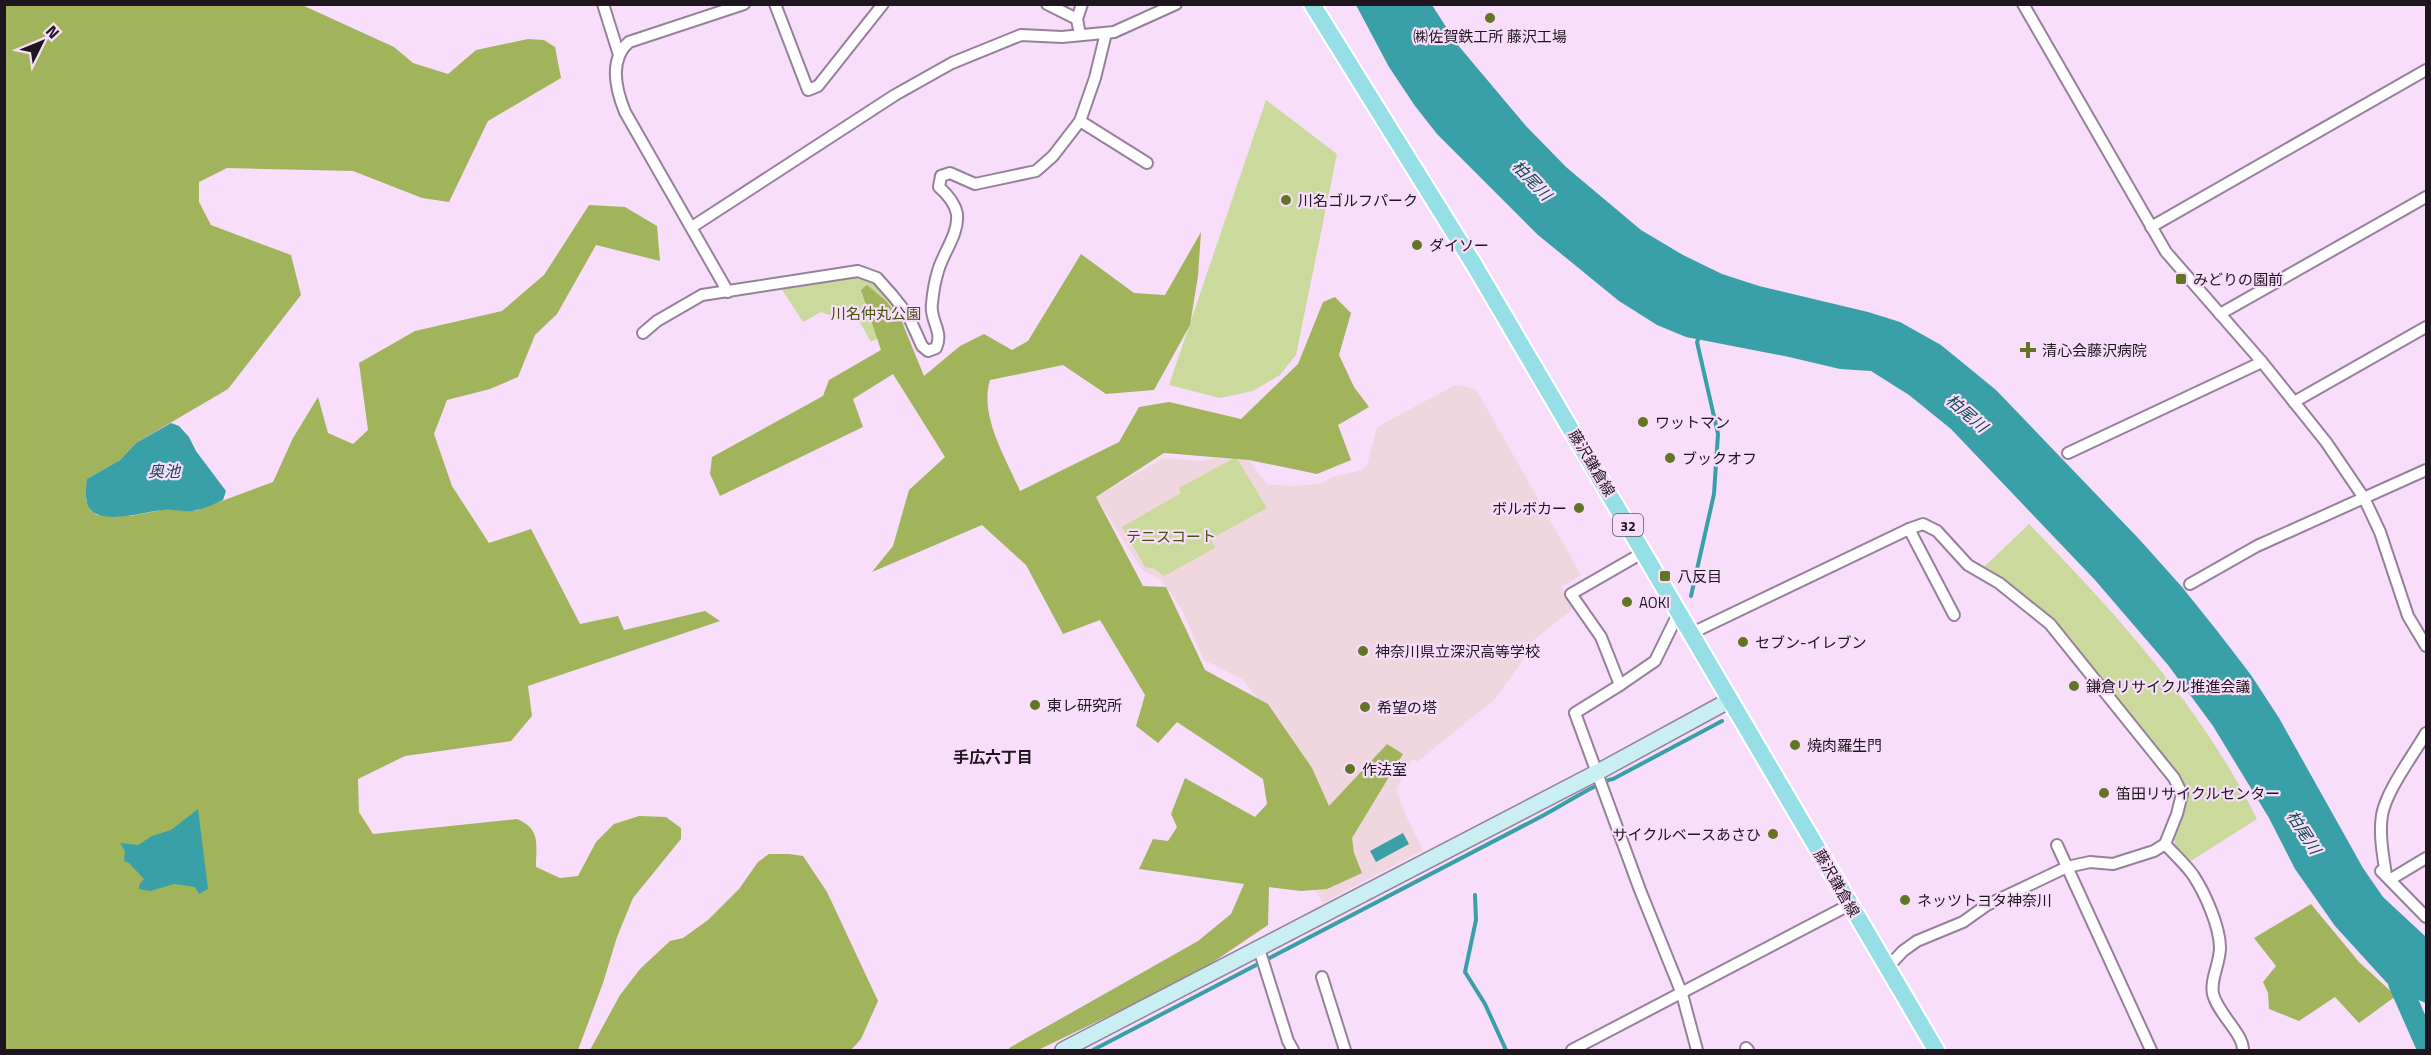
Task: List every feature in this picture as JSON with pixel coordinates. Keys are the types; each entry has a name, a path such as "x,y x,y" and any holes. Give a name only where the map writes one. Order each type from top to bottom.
{"main road":[{"name":"藤沢鎌倉線","path":"1312,4 1473,263 1936,1050"}],"street":[{"path":"603,4 619,55"},
{"path":"728,292 625,112 615,86 619,55 622,48 629,42 716,8 744,4"},
{"path":"775,4 808,90 818,86 883,4"},
{"path":"1047,4 1077,19"},
{"path":"1080,35 1077,19 1082,4"},
{"path":"692,227 929,74 1021,35 1106,33 1122,29 1176,4"},
{"path":"2023,4 2166,252 2262,362 2326,442 2364,498 2380,532 2408,616 2427,646"},
{"path":"643,333 657,321 702,295 858,271 877,278 893,296 908,315 922,346 928,351 936,348 940,340 938,327 932,318 931,306 938,270 956,226 957,212 951,199 939,186 941,176 950,173 975,184 1036,171 1053,156 1080,121 1095,78 1106,33"},
{"path":"2151,227 2237,176 2427,70"},
{"path":"1080,121 1147,163"},
{"path":"2220,314 2427,197"},
{"path":"2294,402 2427,327"},
{"path":"2068,453 2262,362"},
{"path":"2190,584 2258,546 2427,470"},
{"path":"1692,633 1923,524 1937,531 1968,565 2020,599 2050,624 2174,778 2182,794 2165,844 2154,851 2113,864 2090,862 2067,867 1987,905 1963,922 1917,941 1903,951 1887,968"},
{"path":"1909,529 1954,615"},
{"path":"1620,685 1601,637 1571,594 1644,552"},
{"path":"1679,612 1655,661 1575,713 1682,994 1697,1050"},
{"path":"1063,1050 1596,773 1730,700"},
{"path":"2427,734 2390,795 2383,812 2381,831 2386,875 2398,890 2427,917"},
{"path":"2165,844 2193,874 2218,930 2220,955 2212,987 2213,996 2243,1042 2243,1050"},
{"path":"2057,845 2151,1050"},
{"path":"2386,875 2427,858"},
{"path":"1580,1049 1849,905"},
{"path":"1259,949 1288,1041 1293,1050"},
{"path":"1322,977 1345,1050"}],"shaded area":[{"name":"神奈川県立深沢高等学校","path":"1455,385 1476,389 1581,575 1562,587 1574,608 1530,643 1521,663 1496,698 1417,762 1413,759 1396,789 1423,850 1323,903 1300,868 1271,714 1242,679 1204,660 1181,608 1161,580 1142,570 1096,497 1163,458 1203,461 1241,450 1267,484 1290,486 1320,484 1332,477 1362,470 1367,465 1377,427"}],"green space":[{"path":"5,5 302,5 394,47 413,63 448,74 476,50 528,39 544,40 555,47 561,78 488,121 449,202 422,198 353,171 227,168 199,182 199,202 211,225 291,255 301,295 228,389 136,443 120,460 87,479 86,500 90,509 97,515 130,516 181,509 195,511 273,482 293,438 318,397 328,433 353,444 368,430 359,363 415,331 502,311 544,275 589,205 625,207 657,226 660,261 596,245 557,314 535,335 518,377 490,389 447,400 434,434 452,486 489,543 531,529 580,624 618,616 624,630 705,611 720,621 528,686 532,716 511,741 405,756 358,779 359,812 373,834 517,819 530,827 536,838 536,867 560,878 578,876 596,842 614,824 639,816 666,817 681,828 681,839 633,898 578,1050 5,1050"},
{"path":"1266,100 1337,154 1296,355 1280,375 1253,391 1220,398 1169,385"},
{"path":"1201,232 1198,276 1190,325 1154,390 1106,394 1063,365 990,380 988,408 1001,451 1020,491 1119,442 1139,407 1169,402 1241,419 1298,364 1323,302 1335,297 1351,313 1339,355 1354,387 1369,407 1338,425 1351,460 1317,474 1249,460 1164,453 1096,497 1143,586 1166,587 1205,670 1268,704 1312,768 1329,806 1387,744 1403,754 1352,838 1354,853 1362,873 1327,889 1301,891 1269,887 1268,925 1194,975 1038,1050 1010,1050 1009,1048 1198,941 1231,914 1244,884 1139,869 1153,839 1168,841 1177,827 1171,814 1185,778 1255,817 1267,804 1263,779 1177,722 1158,743 1136,726 1145,695 1100,620 1063,634 1026,565 982,525 872,572 893,546 909,490 945,457 893,374 853,399 863,427 720,496 710,474 712,457 823,396 829,380 881,350 861,290 867,285 886,301 902,322 924,376 960,346 984,334 1012,350 1028,341 1081,254 1134,293 1165,295"},
{"name":"川名仲丸公園","path":"853,277 878,287 892,300 907,323 871,342 851,306 829,315 821,312 803,322 781,288"},
{"name":"テニスコート","path":"1236,457 1267,508 1211,539 1215,548 1164,576 1155,569 1145,567 1122,527 1181,493 1179,488"},
{"path":"2029,524 2155,663 2210,738 2257,819 2186,864 2174,841 2174,833 2185,798 2184,785 2066,633 2038,606 1984,567"},
{"path":"769,854 803,856 827,892 878,1001 861,1039 851,1050 590,1050 620,995 640,969 670,941 683,938 708,920 739,889 758,862"},
{"path":"2311,904 2359,962 2396,996 2359,1023 2335,997 2299,1021 2269,1009 2268,993 2263,982 2276,966 2254,938"}],"water":[{"name":"柏尾川","path":"1356,5 1432,5 1457,44 1526,126 1566,167 1641,230 1683,255 1722,274 1759,286 1900,322 1941,345 1996,390 2182,587 2251,675 2279,718 2363,868 2383,897 2426,937 2426,1003 2403,994 2387,983 2335,926 2295,869 2269,818 2213,726 2168,665 2095,580 1951,429 1909,395 1871,371 1840,369 1686,337 1657,325 1619,301 1538,235 1437,134 1389,67"},
{"name":"奥池","path":"171,423 179,426 189,437 196,451 226,491 223,500 193,511 164,510 116,517 97,514 91,510 86,499 87,479 120,460 136,443"},
{"path":"198,809 208,889 199,894 195,887 174,884 150,891 139,889 144,879 129,863 124,861 125,851 120,843 138,845 152,836 171,830"},
{"path":"1403,833 1409,844 1376,862 1370,851"}],"waterway":[{"path":"1691,596 1714,494 1718,434 1697,342 1700,335"},
{"path":"1093,1050 1722,721"},
{"path":"1475,895 1476,920 1465,972 1485,1004 1506,1050"},
{"path":"2406,966 2399,983 2426,1044"}],"place":[{"name":"㈱佐賀鉄工所 藤沢工場","path":"1490,18"},
{"name":"川名ゴルフパーク","path":"1286,200"},
{"name":"ダイソー","path":"1417,245"},
{"name":"みどりの園前","path":"2181,279"},
{"name":"清心会藤沢病院","path":"2028,350"},
{"name":"ワットマン","path":"1643,422"},
{"name":"ブックオフ","path":"1670,458"},
{"name":"ボルボカー","path":"1579,508"},
{"name":"八反目","path":"1665,576"},
{"name":"AOKI","path":"1627,602"},
{"name":"セブン-イレブン","path":"1743,642"},
{"name":"神奈川県立深沢高等学校","path":"1363,651"},
{"name":"鎌倉リサイクル推進会議","path":"2074,686"},
{"name":"東レ研究所","path":"1035,705"},
{"name":"希望の塔","path":"1365,707"},
{"name":"焼肉羅生門","path":"1795,745"},
{"name":"作法室","path":"1350,769"},
{"name":"笛田リサイクルセンター","path":"2104,793"},
{"name":"サイクルベースあさひ","path":"1773,834"},
{"name":"ネッツトヨタ神奈川","path":"1905,900"}],"district":[{"name":"手広六丁目","path":"993,757"}]}
